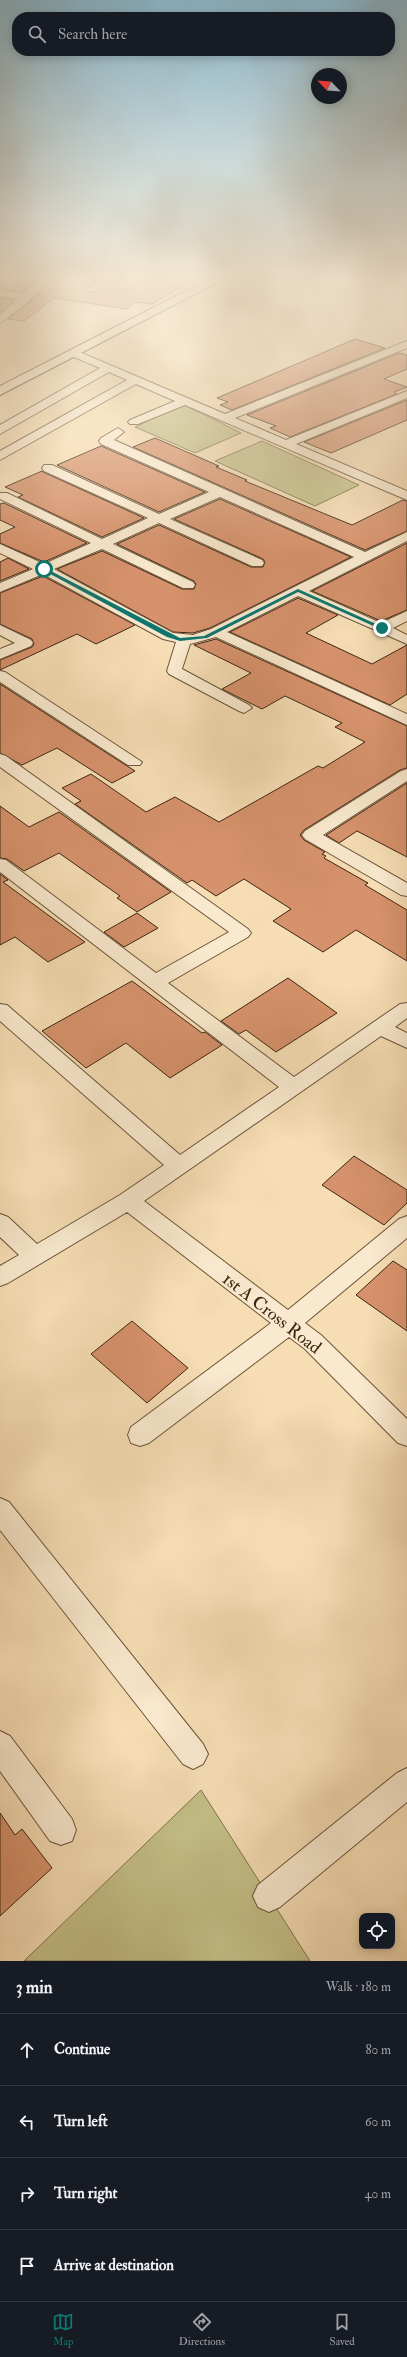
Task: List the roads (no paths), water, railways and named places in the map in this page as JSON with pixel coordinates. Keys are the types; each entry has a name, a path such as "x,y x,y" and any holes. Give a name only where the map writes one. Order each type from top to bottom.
{"main road":[{"path":"0,391 37,372"}],"street":[{"path":"0,430 102,372"},
{"path":"116,372 407,496"},
{"path":"224,418 339,372"},
{"path":"0,456 135,380"},
{"path":"286,444 407,394"},
{"path":"134,422 184,401"},
{"path":"118,432 104,441 365,557"},
{"path":"48,468 257,563"},
{"path":"0,588 220,492"},
{"path":"3,496 188,585"},
{"path":"0,548 44,569 168,636 184,640 199,638 216,632 407,536"},
{"path":"298,591 407,640"},
{"path":"382,628 407,615"},
{"path":"0,629 26,643 0,654"},
{"path":"216,632 407,720"},
{"path":"184,640 174,671 244,708"},
{"path":"0,675 134,762"},
{"path":"0,759 242,933 156,982"},
{"path":"407,774 310,835 407,890"},
{"path":"0,864 293,1088"},
{"path":"0,1277 128,1201 407,1009"},
{"path":"0,1010 179,1166"},
{"path":"380,1027 407,1041"},
{"name":"1st A Cross Road","path":"128,1201 312,1342 407,1435"},
{"path":"0,1223 36,1256"},
{"path":"140,1435 288,1324 407,1225"},
{"path":"0,1510 193,1754"},
{"path":"0,1746 61,1830"},
{"path":"269,1896 407,1783"}]}
